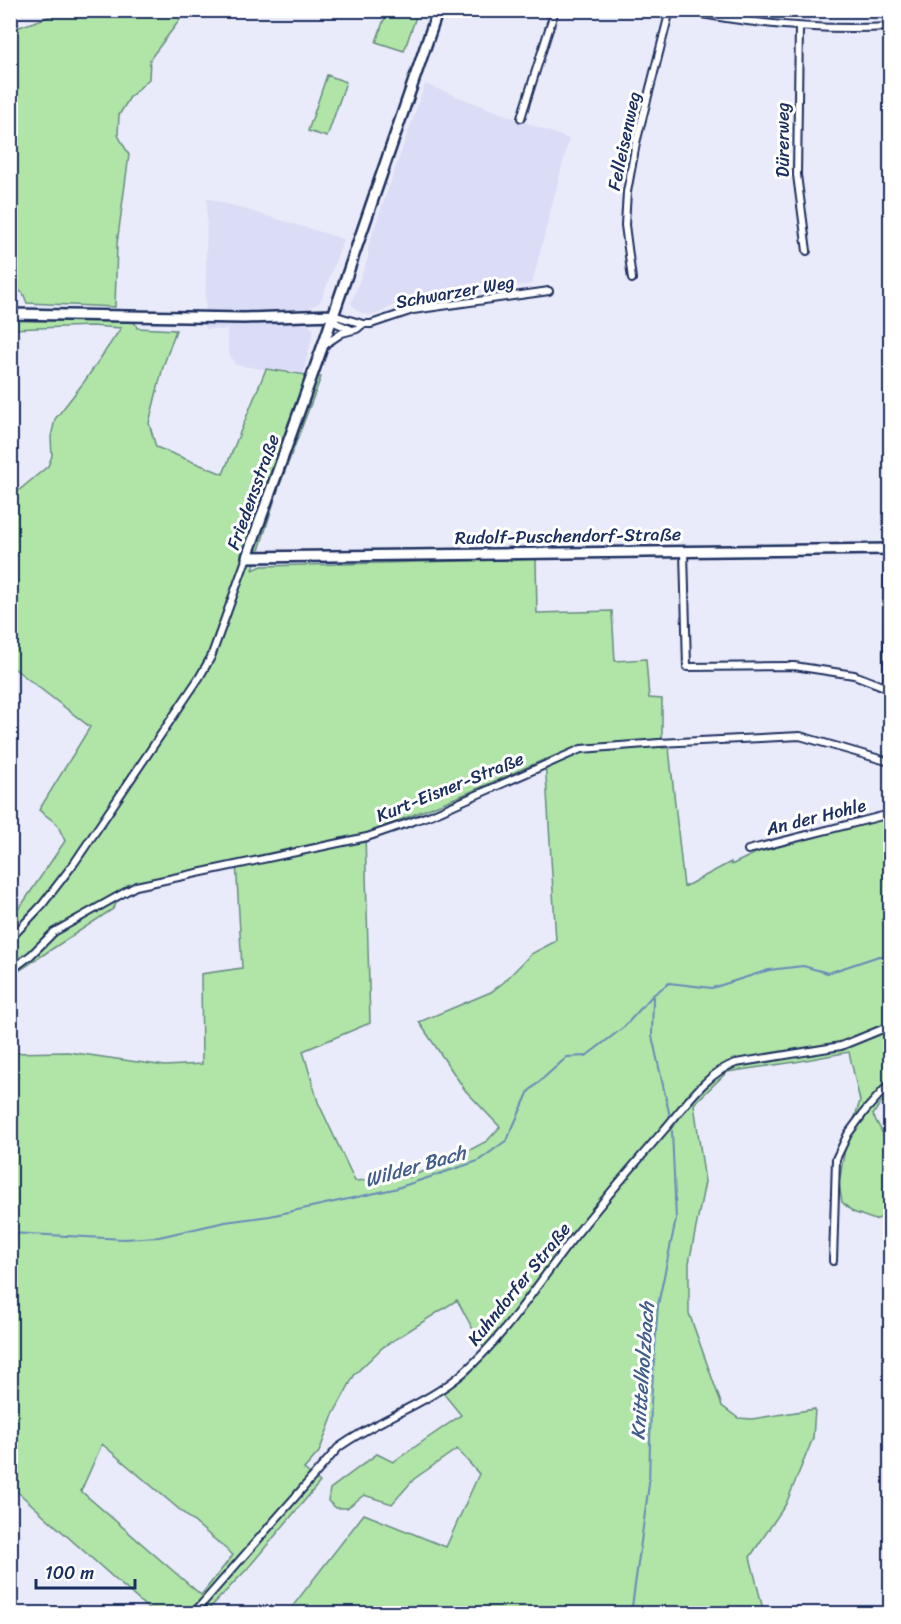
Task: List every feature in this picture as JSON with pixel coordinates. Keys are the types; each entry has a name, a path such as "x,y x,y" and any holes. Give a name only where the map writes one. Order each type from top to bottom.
{"street":[{"name":"Friedensstraße","path":"10,939 42,905 75,862 199,678 214,649 323,345 438,10"},
{"path":"521,118 555,10"},
{"name":"Felleisenweg","path":"632,279 625,225 627,192 636,143 670,10"},
{"path":"681,10 746,22 799,27 839,29 891,27"},
{"name":"Dürerweg","path":"799,27 797,175 807,251"},
{"name":"Schwarzer Weg","path":"323,345 363,324 377,322 413,310 549,291"},
{"path":"10,314 244,318 333,315 363,324"},
{"path":"333,315 336,323 351,329"},
{"path":"684,551 687,667 794,666 854,675 889,688 890,549"},
{"name":"Rudolf-Puschendorf-Straße","path":"247,557 890,549"},
{"name":"Kurt-Eisner-Straße","path":"10,971 31,955 54,932 136,886 367,837 431,815 581,749 800,736 891,762"},
{"name":"An der Hohle","path":"748,850 891,814"},
{"name":"Kuhndorfer Straße","path":"193,1614 338,1448 357,1434 444,1388 486,1350 645,1152 720,1069 736,1063 841,1046 891,1026"},
{"path":"833,1261 836,1158 848,1134 865,1110 891,1083"}],"shaded area":[{"path":"425,84 569,139 532,284 398,303 378,314 368,315 357,311 351,303 368,258 368,246"},
{"path":"207,198 344,239 322,298 318,304 308,308 309,324 314,329 303,375 235,365 228,351 227,330 205,329"}],"green space":[{"path":"68,10 184,10 185,13 150,59 149,79 130,97 119,115 118,135 129,155 117,244 115,307 27,303 23,293 11,286 11,30"},
{"path":"387,11 418,11 404,51 376,42"},
{"path":"327,75 346,82 327,137 308,131"},
{"path":"11,320 129,321 135,323 137,328 176,330 163,367 149,423 156,447 223,474 266,369 321,377 277,492 253,570 262,566 536,559 537,613 612,611 615,661 646,659 649,698 662,699 662,748 669,748 684,887 731,862 731,865 758,852 890,817 890,1095 879,1105 873,1115 890,1147 890,1214 875,1220 853,1212 842,1202 839,1183 845,1148 860,1101 849,1052 727,1072 694,1104 705,1182 689,1263 689,1313 722,1406 738,1418 752,1419 815,1409 813,1438 786,1504 750,1557 764,1613 301,1614 292,1607 364,1514 446,1547 479,1474 457,1449 414,1479 392,1504 364,1495 347,1508 336,1508 328,1501 330,1489 377,1454 393,1462 461,1415 443,1393 468,1375 487,1355 457,1300 383,1347 355,1374 333,1415 319,1452 304,1469 320,1482 248,1568 205,1613 153,1613 11,1486 10,1053 68,1052 165,1066 202,1064 201,974 242,968 236,861 127,885 113,909 11,976 11,917 65,841 57,824 39,810 90,727 11,666 11,497 48,466 52,456 51,437 55,419 121,328 91,326 11,329","holes":["545,759 556,941 531,954 491,992 419,1022 465,1090 500,1127 487,1141 449,1161 409,1177 355,1181 318,1102 303,1051 370,1023 365,834","102,1444 233,1555 201,1595 81,1491"]}],"waterway":[{"name":"Wilder Bach","path":"10,1233 124,1239 159,1237 394,1189 478,1161 507,1140 529,1091 567,1057 586,1056 624,1027 653,995 669,983 712,988 769,970 803,966 828,973 879,956 890,956"},
{"name":"Knittelholzbach","path":"653,996 652,1036 670,1117"},
{"name":"Knittelholzbach","path":"631,1614 649,1484 651,1402 658,1305 676,1219 672,1131"}]}
